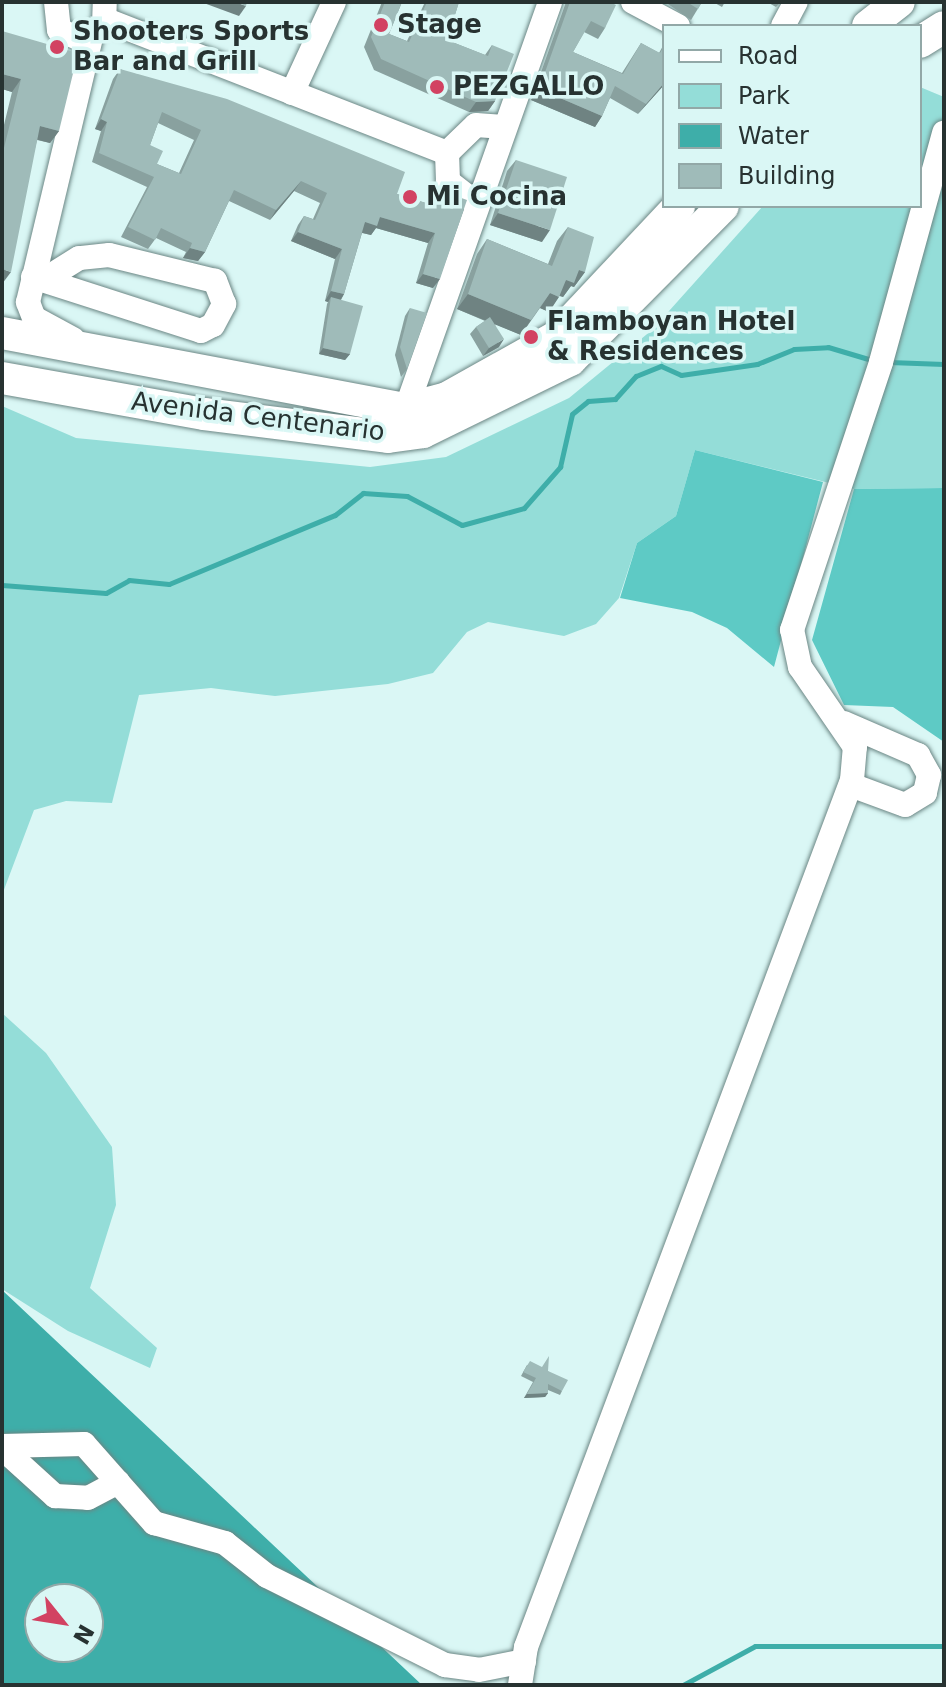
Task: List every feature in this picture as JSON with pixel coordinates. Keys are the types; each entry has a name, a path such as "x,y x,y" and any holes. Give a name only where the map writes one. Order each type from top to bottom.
{"main road":[{"path":"871,24 899,2"},
{"path":"922,41 944,27"},
{"name":"Avenida Centenario","path":"2,333 406,409 447,398 556,337 677,208"},
{"name":"Avenida Centenario","path":"2,378 219,416 388,437 423,432 570,360 721,208"}],"street":[{"path":"30,2 54,8 66,36 101,20 447,153"},
{"path":"292,93 334,2"},
{"path":"406,409 550,2"},
{"path":"633,2 674,24"},
{"path":"784,24 796,2"},
{"path":"89,347 34,318 39,278 101,20"},
{"path":"477,204 448,181 447,153 476,125 504,127"},
{"path":"520,1685 524,1661 851,785 855,747 844,723 800,667 794,621 881,362 944,133"},
{"path":"109,255 215,281 224,304 213,325 201,331 107,306 39,278 79,258 109,255"},
{"path":"844,723 918,755 928,770 935,795 901,805 851,785"},
{"path":"2,1447 84,1444 154,1523 225,1543 267,1576 445,1665 479,1670 524,1661"},
{"path":"2,1447 55,1496 88,1498 118,1482"}],"green space":[{"path":"922,88 944,97 944,488 854,489 695,450 676,516 637,543 619,598 596,624 564,636 488,622 467,632 433,673 388,684 275,696 211,688 139,695 112,803 66,801 34,810 2,895 2,406 76,438 370,467 446,457 569,398 652,330 761,208 922,208"},
{"path":"2,1013 46,1053 112,1147 116,1205 90,1288 157,1348 150,1368 68,1331 2,1289"}],"shaded area":[{"path":"695,450 823,482 774,667 727,628 692,612 620,598 637,543 676,516"},
{"path":"944,488 944,742 893,707 844,705 812,640 854,489"}],"water":[{"path":"2,1290 422,1685 2,1685"}],"building":[{"path":"385,2 402,2 389,34 409,42 427,2 459,2 447,40 488,56 492,45 514,54 495,101 476,102 381,59 371,37"},
{"path":"570,2 610,2 616,5 605,28 591,21 573,52 623,74 641,43 660,53 662,50 662,85 646,104 615,86 602,116 539,89"},
{"path":"687,2 702,2 698,9"},
{"path":"2,31 78,53 59,131 40,126 11,272 2,269 2,156 21,79 2,74"},
{"path":"120,69 227,99 405,172 397,194 429,204 450,204 453,195 467,200 440,279 423,274 435,233 380,217 377,226 365,222 344,294 331,291 342,249 298,232 304,216 315,220 327,193 301,181 276,210 234,190 205,252 190,248 192,243 161,228 155,240 128,227 154,177 99,153 107,122 101,119","holes":["162,112 201,130 181,174 157,164 163,151 150,145"]},
{"path":"516,160 567,177 550,230 498,213"},
{"path":"568,227 594,237 585,272 579,270 574,283 566,280 559,297 550,293 531,320 468,294 487,239 552,266"},
{"path":"331,297 363,306 350,354 323,348"},
{"path":"410,308 427,313 407,369 400,347"},
{"path":"490,317 504,339 489,348 476,327"},
{"path":"549,1356 548,1371 568,1380 562,1391 548,1384 548,1393 527,1394 536,1378 523,1372 530,1361 542,1367"}],"waterway":[{"path":"2,585 106,593 129,580 169,584 335,515 363,493 407,496 462,525 524,508 560,467 572,414 588,401 615,399 636,376 661,366 681,375 757,364 794,349 828,347 875,361"},
{"path":"889,362 944,364"},
{"path":"683,1685 755,1646 944,1646"}],"place":[{"name":"Stage","path":"381,25"},
{"name":"Shooters Sports Bar and Grill","path":"57,47"},
{"name":"PEZGALLO","path":"437,87"},
{"name":"Mi Cocina","path":"410,197"},
{"name":"Flamboyan Hotel & Residences","path":"531,337"}]}
